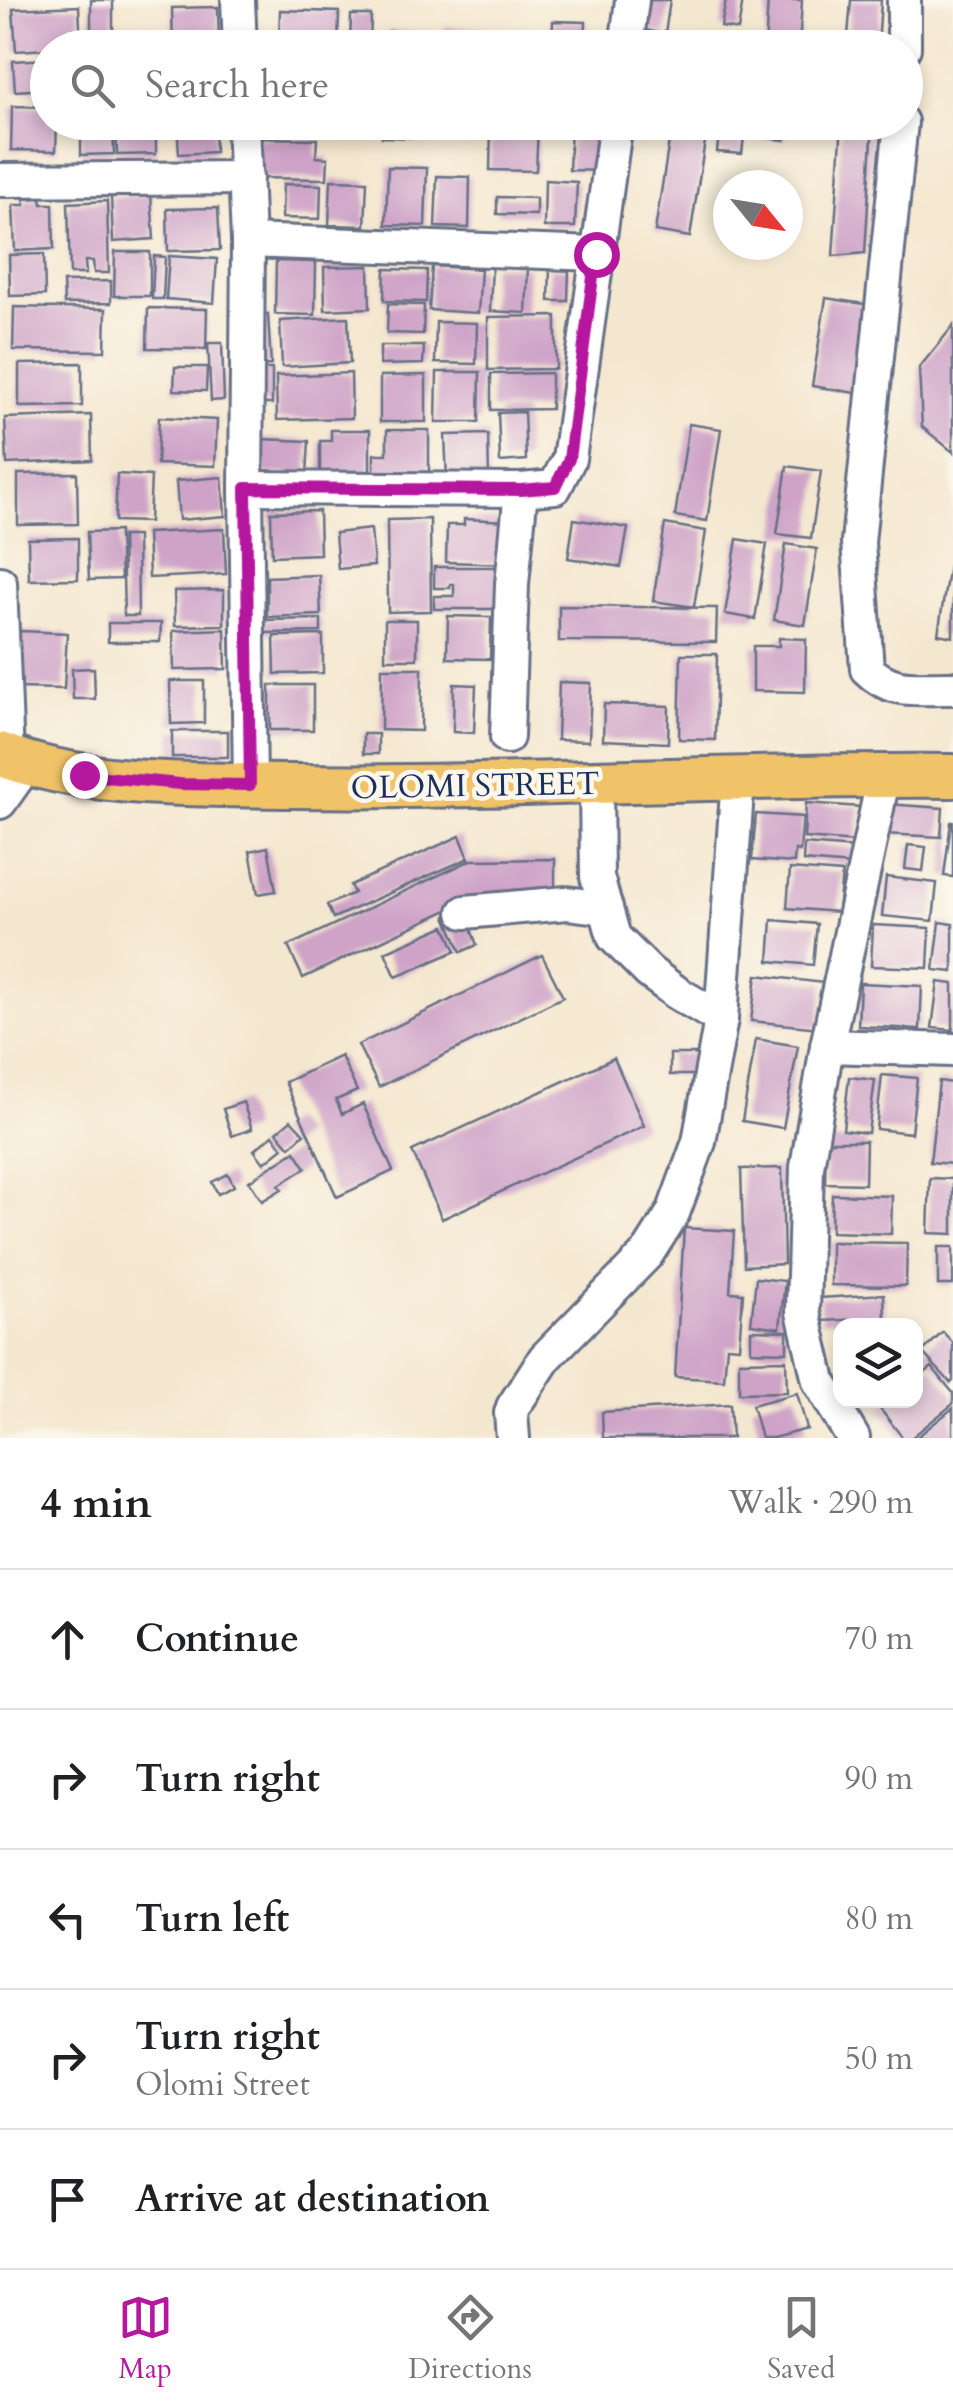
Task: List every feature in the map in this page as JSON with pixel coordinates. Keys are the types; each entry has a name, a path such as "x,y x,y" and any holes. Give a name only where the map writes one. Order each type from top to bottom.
{"main road":[{"name":"OLOMI STREET","path":"11,759 84,775 180,784 388,788 953,776"}],"street":[{"path":"238,0 239,30"},
{"path":"612,0 632,0 628,30"},
{"path":"904,0 904,30"},
{"path":"244,140 248,241 250,785"},
{"path":"246,488 555,487 569,459 613,140"},
{"path":"899,140 858,542 868,668 890,687 953,688"},
{"path":"0,180 246,178"},
{"path":"248,241 596,254"},
{"path":"508,737 512,584 521,490"},
{"path":"0,583 11,759 0,802"},
{"path":"853,1438 819,1381 803,1312 807,1166 827,1046 884,775"},
{"path":"514,1438 513,1407 546,1358 647,1254 673,1213 699,1142 721,1019 738,778"},
{"path":"596,783 597,878 614,937 649,972 721,1019"},
{"path":"465,912 567,903 606,908"},
{"path":"827,1046 953,1050"}],"building":[{"path":"91,0 113,0 113,30 91,30"},
{"path":"650,0 670,0 666,30 645,30"},
{"path":"726,0 743,0 738,30 721,27"},
{"path":"768,0 802,0 800,30 766,30"},
{"path":"851,0 881,0 879,30 848,30"},
{"path":"79,6 80,30 30,30 30,50 16,51 13,9"},
{"path":"218,7 219,30 173,30 172,8"},
{"path":"280,10 339,12 338,30 279,30"},
{"path":"351,15 371,15 371,30 351,30"},
{"path":"553,21 586,22 586,30 553,30"},
{"path":"444,27 483,28 483,30 444,30"},
{"path":"30,60 30,90 15,91 13,61"},
{"path":"12,106 30,106 30,140 56,140 56,151 11,150"},
{"path":"81,140 114,140 114,154 81,155"},
{"path":"117,140 156,140 156,154 117,155"},
{"path":"178,140 215,140 215,152 179,154"},
{"path":"256,140 317,140 316,157 328,158 327,179 255,178"},
{"path":"491,140 537,140 536,171 490,170"},
{"path":"570,140 606,140 605,171 569,170"},
{"path":"669,140 705,140 690,237 655,231"},
{"path":"718,140 744,140 742,154 717,152"},
{"path":"841,140 872,140 865,253 833,256"},
{"path":"388,167 427,168 425,226 386,225"},
{"path":"437,176 470,177 469,228 435,227"},
{"path":"331,180 367,181 365,226 329,225"},
{"path":"545,180 577,182 575,227 544,227"},
{"path":"283,184 321,185 320,219 282,218"},
{"path":"151,195 154,239 113,242 111,197"},
{"path":"497,197 536,198 536,215 497,214"},
{"path":"41,198 42,204 53,204 54,249 15,251 13,205 25,205 24,199"},
{"path":"107,201 109,273 94,273 93,261 85,261 86,274 70,274 68,203"},
{"path":"218,208 220,250 168,251 167,209"},
{"path":"115,252 150,252 150,296 114,296"},
{"path":"44,254 45,295 10,296 9,255"},
{"path":"154,256 165,257 163,299 152,299"},
{"path":"169,256 217,259 214,303 166,299"},
{"path":"276,261 316,262 315,315 275,314"},
{"path":"492,265 528,267 526,313 490,311"},
{"path":"369,266 370,308 325,310 324,267"},
{"path":"432,266 481,269 478,313 429,310"},
{"path":"550,268 569,269 568,301 549,301"},
{"path":"385,269 427,270 426,302 384,301"},
{"path":"111,281 111,303 64,304 63,282"},
{"path":"826,298 870,305 856,393 812,386"},
{"path":"388,304 424,305 423,334 387,333"},
{"path":"14,307 106,309 105,351 13,350"},
{"path":"148,308 207,309 206,349 147,348"},
{"path":"268,314 271,365 254,366 251,316"},
{"path":"556,316 556,369 488,370 488,317"},
{"path":"348,317 350,363 282,367 280,321"},
{"path":"436,322 477,323 476,364 435,363"},
{"path":"953,326 953,452 922,427 919,368"},
{"path":"208,343 222,343 224,400 211,401"},
{"path":"380,346 424,346 423,364 380,365"},
{"path":"82,363 82,406 19,407 19,364"},
{"path":"175,367 207,367 206,391 174,390"},
{"path":"256,369 272,369 272,404 256,404"},
{"path":"437,372 480,372 479,422 436,422"},
{"path":"351,373 352,418 277,420 276,376"},
{"path":"551,373 551,409 491,410 491,374"},
{"path":"426,375 426,422 380,422 380,376"},
{"path":"524,412 526,460 500,462 498,413"},
{"path":"91,415 92,460 7,464 5,418"},
{"path":"159,417 217,420 215,466 157,464"},
{"path":"689,424 721,429 707,521 675,516"},
{"path":"331,430 370,430 370,476 320,477 320,441 331,441"},
{"path":"387,430 429,430 429,476 374,476 374,454 387,454"},
{"path":"488,434 489,478 447,480 445,435"},
{"path":"260,439 309,441 307,475 259,473"},
{"path":"787,466 821,471 811,538 777,534"},
{"path":"77,473 78,524 18,525 18,474"},
{"path":"117,474 151,476 149,522 115,521"},
{"path":"222,477 225,516 179,520 176,481"},
{"path":"319,511 320,554 272,556 271,512"},
{"path":"430,519 431,611 388,612 387,520"},
{"path":"464,519 510,521 509,564 446,562 447,525 464,525"},
{"path":"574,519 628,528 621,567 568,558"},
{"path":"665,524 706,531 694,607 653,601"},
{"path":"224,529 226,574 149,578 147,533"},
{"path":"371,529 374,566 338,569 335,533"},
{"path":"119,531 121,579 89,580 87,532"},
{"path":"122,536 137,536 138,616 124,616"},
{"path":"78,538 78,579 29,580 28,539"},
{"path":"737,539 767,544 755,619 725,614"},
{"path":"786,544 817,549 805,625 774,620"},
{"path":"953,553 953,637 938,634"},
{"path":"434,567 501,567 500,609 434,609 434,596 454,596 454,584 450,588 434,588"},
{"path":"319,575 321,615 267,617 267,577"},
{"path":"224,590 224,625 175,626 174,591"},
{"path":"559,606 717,608 716,642 559,641"},
{"path":"448,616 491,617 490,659 447,658"},
{"path":"321,619 321,632 264,633 264,620"},
{"path":"385,620 417,620 417,659 385,659"},
{"path":"108,623 161,623 160,642 108,642"},
{"path":"225,629 226,669 174,670 173,631"},
{"path":"20,631 67,633 64,689 18,688"},
{"path":"323,635 323,673 275,674 274,636"},
{"path":"779,638 806,639 805,692 753,691 753,646 779,646"},
{"path":"681,654 717,654 715,740 679,739"},
{"path":"94,668 95,699 73,699 72,669"},
{"path":"382,668 422,668 421,731 381,730"},
{"path":"170,681 204,681 204,723 171,724"},
{"path":"559,682 591,683 589,741 557,740"},
{"path":"454,684 476,685 474,733 453,732"},
{"path":"270,685 313,685 313,730 270,730"},
{"path":"604,704 669,706 668,743 603,740"},
{"path":"172,731 228,731 228,757 172,757"},
{"path":"363,734 378,734 378,754 363,754"},
{"path":"806,803 860,807 857,842 804,838"},
{"path":"886,804 943,808 941,837 884,834"},
{"path":"756,814 803,817 800,851 795,850 794,863 752,860"},
{"path":"953,822 953,877 944,876"},
{"path":"460,836 469,858 333,918 327,905 354,893 350,885"},
{"path":"804,844 854,848 852,865 803,861"},
{"path":"908,845 926,847 923,871 905,869"},
{"path":"268,847 276,891 258,894 250,851"},
{"path":"555,859 555,896 475,897 303,978 288,946 471,860"},
{"path":"790,869 842,873 838,912 787,908"},
{"path":"886,877 937,883 933,921 882,916"},
{"path":"463,908 477,945 461,952 446,916"},
{"path":"772,920 817,924 813,965 769,961"},
{"path":"940,922 953,924 953,972 934,970"},
{"path":"873,925 930,928 928,968 871,966"},
{"path":"445,926 456,951 396,977 385,952"},
{"path":"542,955 563,997 379,1087 358,1045"},
{"path":"757,975 824,983 819,1028 751,1021"},
{"path":"938,982 953,984 953,1030 932,1028"},
{"path":"860,983 922,986 920,1029 858,1026"},
{"path":"756,1039 798,1046 783,1128 742,1121"},
{"path":"670,1054 700,1054 700,1075 670,1075"},
{"path":"341,1056 357,1091 336,1100 342,1114 363,1104 393,1171 337,1197 285,1082"},
{"path":"614,1058 644,1126 442,1219 412,1151"},
{"path":"882,1075 917,1078 911,1133 876,1129"},
{"path":"849,1077 875,1080 868,1133 843,1130"},
{"path":"939,1081 953,1083 953,1164 930,1162"},
{"path":"243,1102 252,1129 232,1136 223,1109"},
{"path":"291,1120 304,1134 290,1147 277,1132"},
{"path":"273,1135 283,1148 264,1163 254,1150"},
{"path":"826,1141 866,1141 865,1184 825,1183"},
{"path":"295,1151 306,1168 262,1201 249,1181"},
{"path":"782,1168 784,1264 744,1266 741,1169"},
{"path":"228,1174 234,1186 218,1194 212,1182"},
{"path":"930,1178 953,1179 953,1234 928,1233"},
{"path":"832,1194 892,1196 891,1234 831,1232"},
{"path":"684,1228 734,1231 730,1292 743,1293 739,1347 727,1346 724,1380 675,1377"},
{"path":"831,1242 907,1243 906,1286 831,1285"},
{"path":"938,1247 953,1247 953,1285 938,1285"},
{"path":"756,1278 785,1281 780,1328 751,1324"},
{"path":"884,1294 885,1318 821,1321 820,1298"},
{"path":"751,1330 787,1331 787,1352 751,1351"},
{"path":"943,1332 953,1343 951,1383 923,1353"},
{"path":"786,1360 787,1392 739,1393 739,1361"},
{"path":"932,1367 953,1393 953,1404 911,1438 903,1438 880,1409 923,1408 923,1374"},
{"path":"797,1393 807,1429 761,1438 752,1405"},
{"path":"730,1404 732,1438 603,1438 602,1412"},
{"path":"953,1408 953,1438 916,1438"}],"route":[{"path":"84,775 180,784 250,785 246,488 555,487 569,459 596,254"}]}
